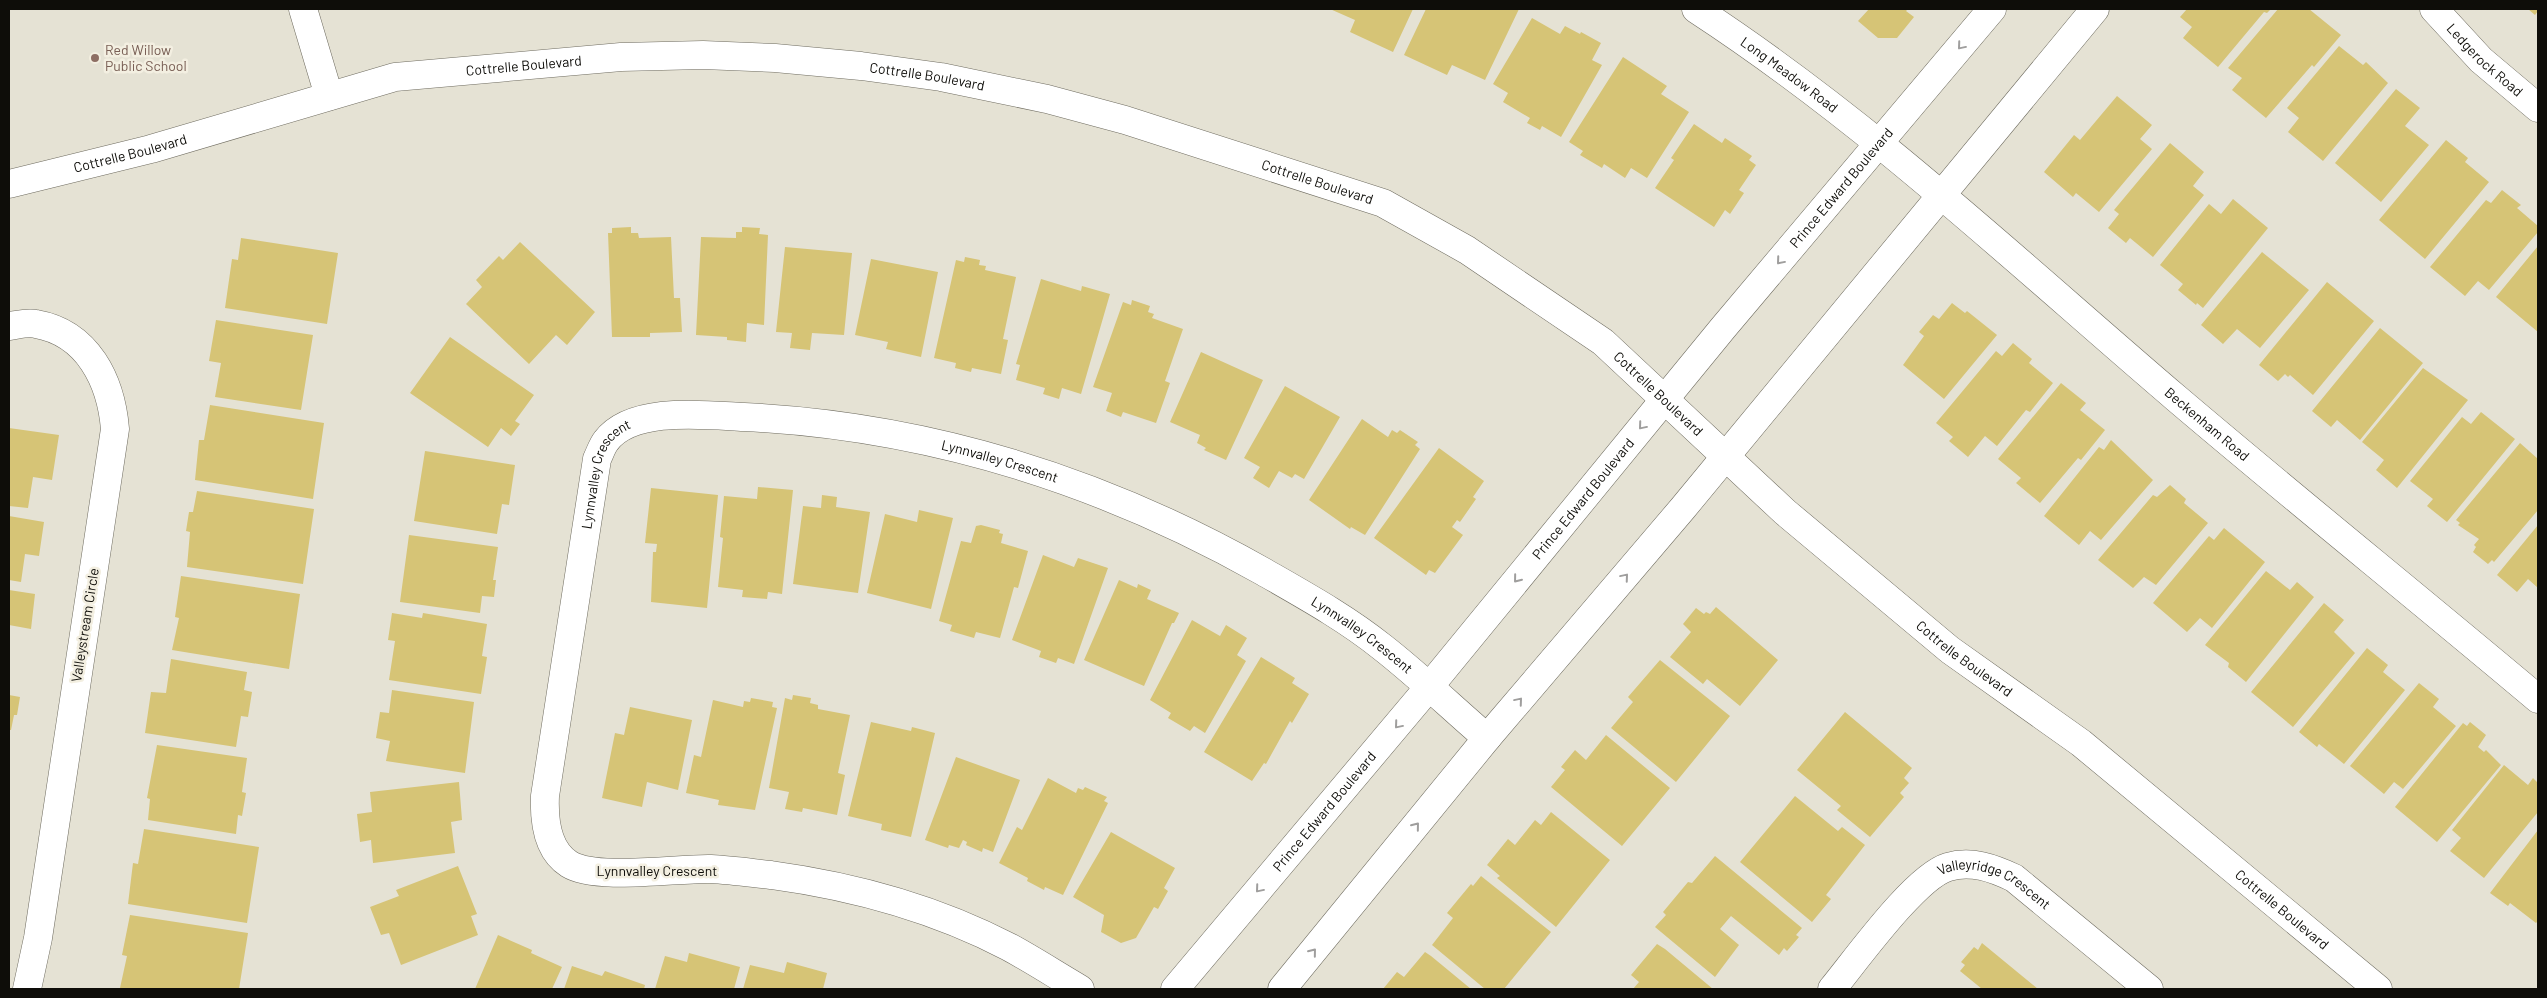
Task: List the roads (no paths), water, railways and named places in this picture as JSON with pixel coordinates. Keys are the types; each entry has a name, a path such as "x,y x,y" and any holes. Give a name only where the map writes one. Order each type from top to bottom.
{"street":[{"path":"303,9 329,96"},
{"name":"Long Meadow Road","path":"1696,9 1804,84 1880,144"},
{"name":"Prince Edward Boulevard","path":"1175,989 1429,687 1664,400 1992,9"},
{"path":"1282,989 1487,738 1725,457 1940,194 2095,9"},
{"name":"Ledgerock Road","path":"2434,9 2481,60 2538,108"},
{"name":"Cottrelle Boulevard","path":"9,184 151,149 395,77 611,58 702,55 776,58 879,68 941,77 1047,99 1125,120 1383,203 1467,250 1603,342 1785,512 1950,650 2081,744 2378,989"},
{"name":"Beckenham Road","path":"1880,144 2176,398 2538,699"},
{"name":"Valleystream Circle","path":"9,326 35,324 43,326 68,335 91,355 106,385 113,407 115,429 38,938 27,989"},
{"name":"Lynnvalley Crescent","path":"1080,989 1008,947 948,921 887,899 780,877 711,869 592,872 569,864 556,850 547,830 545,796 598,459 606,441 618,430 639,420 665,416 763,418 876,431 990,456 1122,501 1229,552 1299,592 1381,646 1487,738"},
{"name":"Valleyridge Crescent","path":"1832,989 1916,887 1947,867 1971,864 1996,869 2014,878 2149,989"}],"place":[{"name":"Red Willow Public School","path":"95,58"}]}
